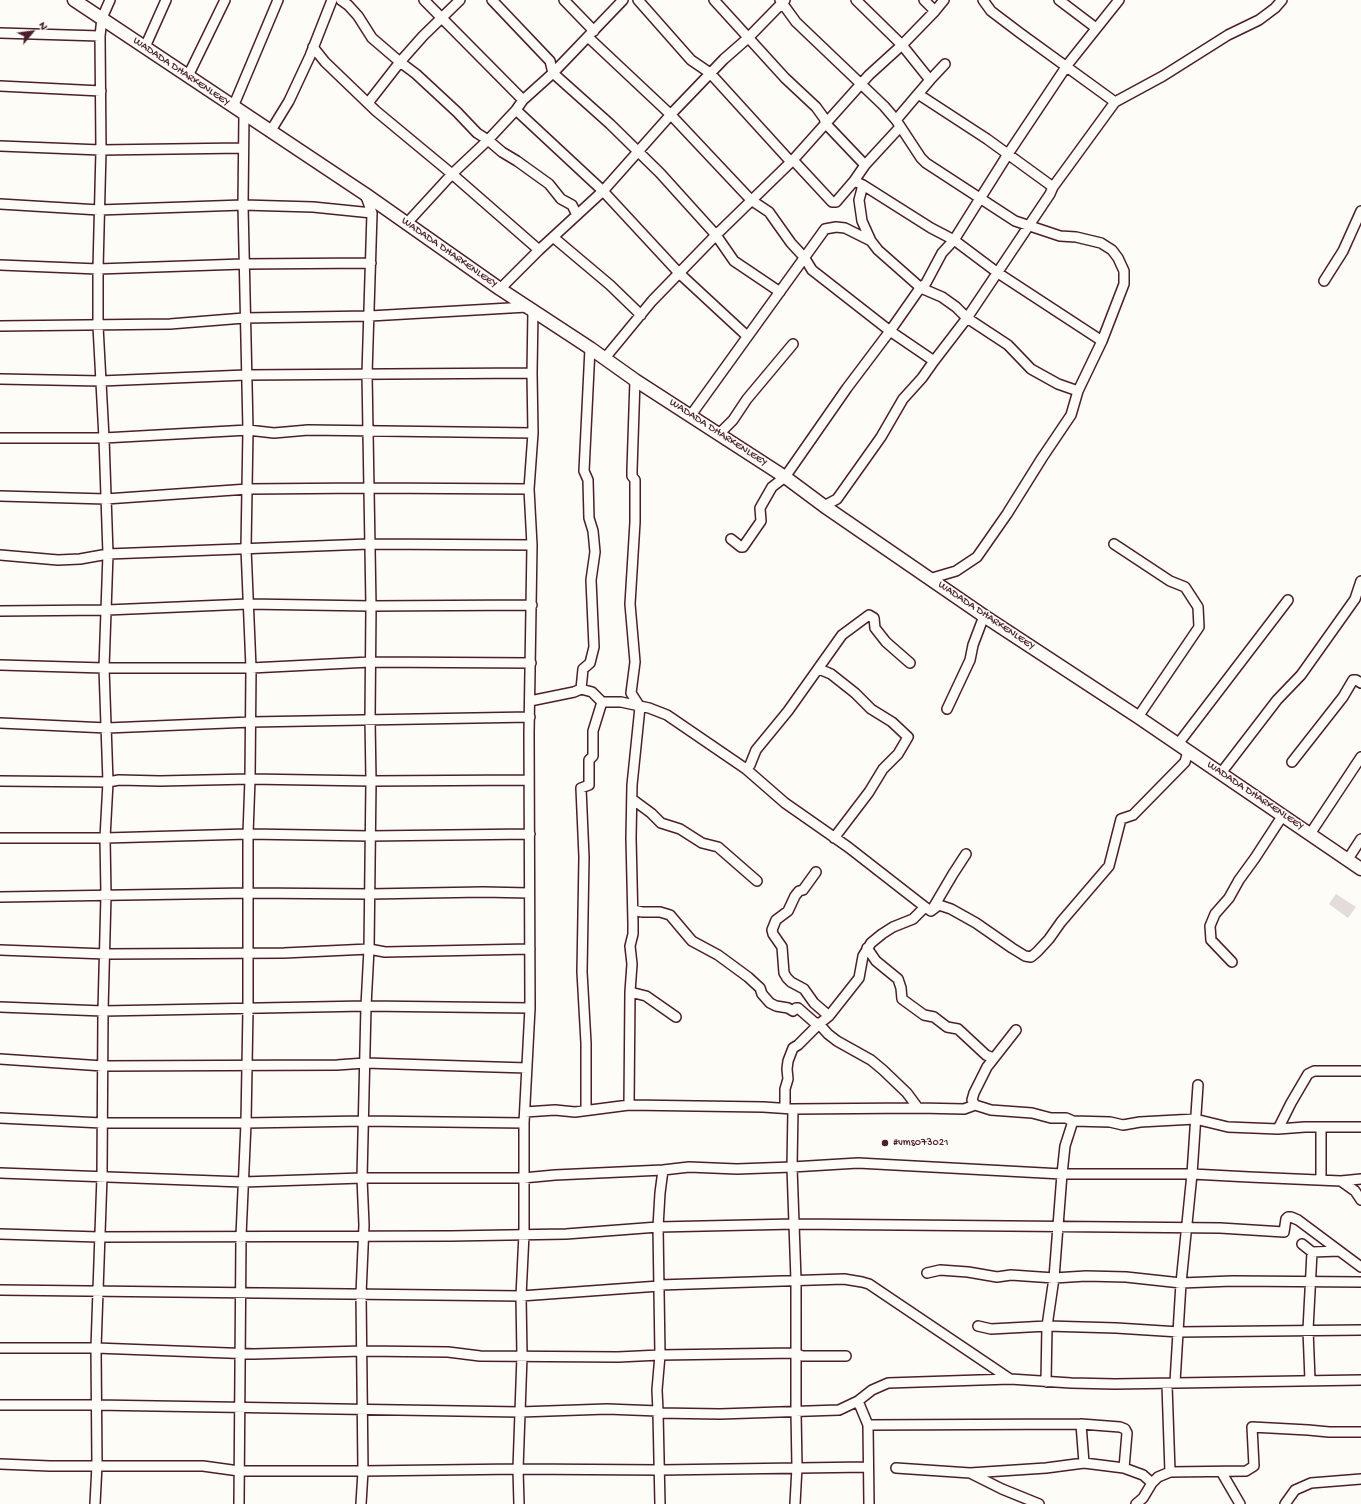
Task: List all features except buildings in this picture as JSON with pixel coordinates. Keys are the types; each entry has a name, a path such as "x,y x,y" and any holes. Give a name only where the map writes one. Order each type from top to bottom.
{"main road":[{"name":"WADADA DHARKENLEEY","path":"74,0 365,194 500,289 605,358 635,380 785,477 929,579 1138,717 1361,868"}],"street":[{"path":"95,1504 97,1465 95,1405 97,1292 102,1176 103,1011 106,954 105,838 108,782 104,668 108,554 98,326 101,150 100,36 102,18 110,0"},
{"path":"145,47 166,0"},
{"path":"188,76 225,0"},
{"path":"233,107 278,0"},
{"path":"270,132 289,102 332,0"},
{"path":"341,0 358,16 372,38 416,74 477,133 549,184 561,199 572,206 577,215"},
{"path":"424,0 523,100"},
{"path":"368,104 400,62 423,36 460,0"},
{"path":"492,0 550,61 553,73 604,119 660,173 716,235 734,261 780,292"},
{"path":"564,0 591,34 751,200 769,212 791,243 804,257 812,270 890,331 934,361"},
{"path":"407,223 452,174 488,140 516,110 523,100 553,73 622,0"},
{"path":"638,0 691,60 710,73 832,202 836,202 854,181 918,94 946,64"},
{"path":"714,0 785,78 816,107 824,118 826,124 865,165"},
{"path":"856,0 902,46 930,80"},
{"path":"924,0 935,11"},
{"path":"605,358 641,315 680,273 751,200 792,161 869,75 902,46 944,0"},
{"path":"983,0 991,11 1066,68 1115,102"},
{"path":"1059,0 1096,28"},
{"path":"731,539 741,547 743,546 761,521 760,508 772,487 785,477 846,388 926,282 942,253 954,240 1008,154 1066,68 1119,0"},
{"path":"824,506 837,499 880,437 903,399 922,378 967,318 1050,194 1053,187 1115,102 1163,76 1228,35 1259,20 1282,0"},
{"path":"500,289 539,250 603,191 670,115 724,59 748,38 782,1 796,22 884,106 926,163 1015,220 1060,236 1076,237 1101,243 1112,250 1118,258 1124,271 1124,284 1102,341 1078,391 1071,415 978,557 956,571 929,579"},
{"path":"0,33 100,36"},
{"path":"313,47 325,62 368,104 452,174 539,250"},
{"path":"0,86 101,92"},
{"path":"918,94 1008,154 1053,187"},
{"path":"516,110 603,191 680,273 748,336"},
{"path":"239,1504 242,1236 248,1009 248,834 251,722 251,668 246,548 248,430 243,264 244,114"},
{"path":"0,146 101,150 243,148"},
{"path":"854,181 863,185 931,228 954,240 998,273 1102,341"},
{"path":"863,185 859,200 862,221 871,241 878,250 921,288 942,297 956,307 967,318 1008,345 1031,369 1058,384 1078,391"},
{"path":"361,1504 363,1351 362,1178 366,1006 369,949 371,781 371,606 367,374 372,213 365,194"},
{"path":"0,204 99,210 243,205 320,208 372,213"},
{"path":"1324,281 1343,252 1361,211"},
{"path":"690,415 825,229 845,228 871,241"},
{"path":"553,237 610,285 641,315"},
{"path":"0,265 98,269 243,264 371,263"},
{"path":"0,326 170,324 244,318 370,316 530,308 533,433 529,489 532,545 529,780 530,1008 524,1123 524,1234 521,1296 522,1356 518,1469 519,1504"},
{"path":"719,434 733,420 747,399 793,344"},
{"path":"581,689 583,669 590,663 594,647 591,580 595,552 593,531 589,518 588,480 584,471 590,348"},
{"path":"0,379 100,381 246,375 532,373"},
{"path":"629,1105 630,992 632,964 630,946 633,934 632,785 640,707 631,693 635,662 630,604 635,522 635,480 632,476 635,380"},
{"path":"0,438 104,438 248,430 274,433 308,430 368,430 533,433"},
{"path":"0,496 106,499 248,489 529,489"},
{"path":"0,555 58,560 80,559 108,554 370,544 532,545"},
{"path":"1114,544 1170,581 1185,588 1198,608 1199,626 1138,717"},
{"path":"1221,773 1277,700 1301,675 1355,599 1361,581"},
{"path":"795,1504 798,1467 796,1412 795,1224 789,1108 785,1089 788,1079 788,1061 793,1048 829,1016 859,978 862,956 867,948 882,934 893,927 913,919 928,909 939,905 951,909 976,923 1025,956 1031,957 1037,952 1109,866 1120,819 1133,816 1185,762 1183,748 1288,600"},
{"path":"0,611 107,610 248,604 371,606 532,605"},
{"path":"746,769 750,765 756,750 788,711 842,635 869,615 874,618 875,628 886,642 910,664"},
{"path":"947,709 970,660 973,645 984,616"},
{"path":"0,665 104,668 251,668 370,662 531,664"},
{"path":"819,669 831,674 855,693 871,709 892,722 908,737 898,754 883,769 870,792 834,838"},
{"path":"1292,762 1343,697 1353,680 1361,683"},
{"path":"530,701 574,692 581,689 592,692 602,702 621,702 649,708 667,715 746,769 785,803 878,870 928,909"},
{"path":"586,1110 586,1043 582,972 584,856 581,788 589,785 589,760 593,756 593,731 602,702"},
{"path":"0,724 107,728 251,722 530,717"},
{"path":"1310,834 1361,757"},
{"path":"0,781 108,782 119,780 250,779 371,781 529,780"},
{"path":"632,800 651,812 661,823 680,829 702,843 718,847 757,881"},
{"path":"1232,962 1211,940 1210,926 1215,914 1229,898 1239,880 1283,815"},
{"path":"0,838 105,838 248,834 370,836 530,834"},
{"path":"1348,859 1361,839"},
{"path":"928,909 966,854"},
{"path":"816,872 803,890 795,896 791,908 776,920 772,930 782,947 784,973 786,978 804,988 814,1004 829,1016"},
{"path":"0,897 248,893 370,894 483,892 529,894"},
{"path":"633,910 642,912 660,912 670,915 692,941 723,959 748,977 760,988 762,994 770,1003 793,1011 798,1008 814,1022 819,1024 837,1041 871,1060 902,1088 918,1108"},
{"path":"867,948 876,961 898,979 902,999 924,1015 934,1017 947,1027 958,1030 986,1055 993,1058"},
{"path":"0,950 106,954 248,952 284,953 369,949 385,952 530,949"},
{"path":"630,992 646,996 676,1017"},
{"path":"0,1007 103,1011 366,1006 530,1008"},
{"path":"975,1105 972,1100 974,1093 993,1058 1016,1030"},
{"path":"0,1059 103,1066 338,1065 365,1063 527,1068"},
{"path":"1278,1129 1308,1074 1314,1071 1361,1071"},
{"path":"1175,1382 1181,1283 1192,1174 1198,1085"},
{"path":"525,1112 555,1110 575,1112 629,1105 964,1109 975,1105 991,1110 1032,1113 1051,1118 1066,1118 1073,1121 1110,1122 1123,1125 1140,1122 1195,1120 1228,1127 1278,1129 1361,1127"},
{"path":"0,1118 102,1123 364,1121 524,1123"},
{"path":"1046,1382 1047,1326 1054,1278 1062,1174 1065,1146 1073,1121"},
{"path":"1321,1127 1321,1180"},
{"path":"0,1173 243,1182 362,1178 523,1178 663,1170 689,1167 737,1169 858,1163 1062,1174 1192,1174 1341,1181 1361,1179"},
{"path":"660,1504 657,1390 660,1355 658,1227 663,1170"},
{"path":"1341,1181 1355,1192 1361,1200"},
{"path":"0,1234 99,1237 566,1234 658,1227 795,1224 1220,1228 1284,1232 1286,1220 1288,1217 1291,1217 1298,1220 1361,1267"},
{"path":"1302,1244 1312,1252 1339,1251"},
{"path":"1310,1380 1308,1330 1312,1252"},
{"path":"927,1273 940,1270 998,1277 1011,1275 1054,1278 1086,1276 1181,1283 1232,1281 1361,1282"},
{"path":"0,1290 521,1296 659,1286 796,1280 853,1280 869,1284 1010,1379"},
{"path":"978,1326 991,1329 1047,1326 1179,1332 1361,1330"},
{"path":"0,1348 96,1348 254,1354 363,1351 448,1352 480,1356 618,1357 796,1353 802,1356 846,1356"},
{"path":"0,1405 95,1405 520,1412 607,1409 720,1414 838,1410 858,1401 872,1390 888,1383 1010,1379 1071,1383 1155,1384 1175,1382 1361,1380"},
{"path":"1170,1472 1168,1384 1175,1382"},
{"path":"858,1401 868,1425 869,1504"},
{"path":"868,1425 1082,1424 1120,1427 1127,1433 1124,1468"},
{"path":"1082,1424 1084,1463"},
{"path":"1143,1502 1152,1483 1158,1477 1170,1472 1246,1471 1254,1466 1252,1427 1302,1429 1329,1432 1361,1432"},
{"path":"896,1468 970,1473 1046,1468 1084,1463 1124,1468 1143,1475 1152,1483"},
{"path":"0,1464 50,1466 203,1466 239,1471 518,1469 660,1470 868,1467"},
{"path":"1222,1472 1240,1504"},
{"path":"970,1473 1002,1489 1039,1504"},
{"path":"1285,1504 1295,1490 1312,1483 1361,1479"}],"shaded area":[{"path":"1336,894 1356,907 1348,918 1329,904"}],"place":[{"name":"#vms073021","path":"885,1143"}]}
